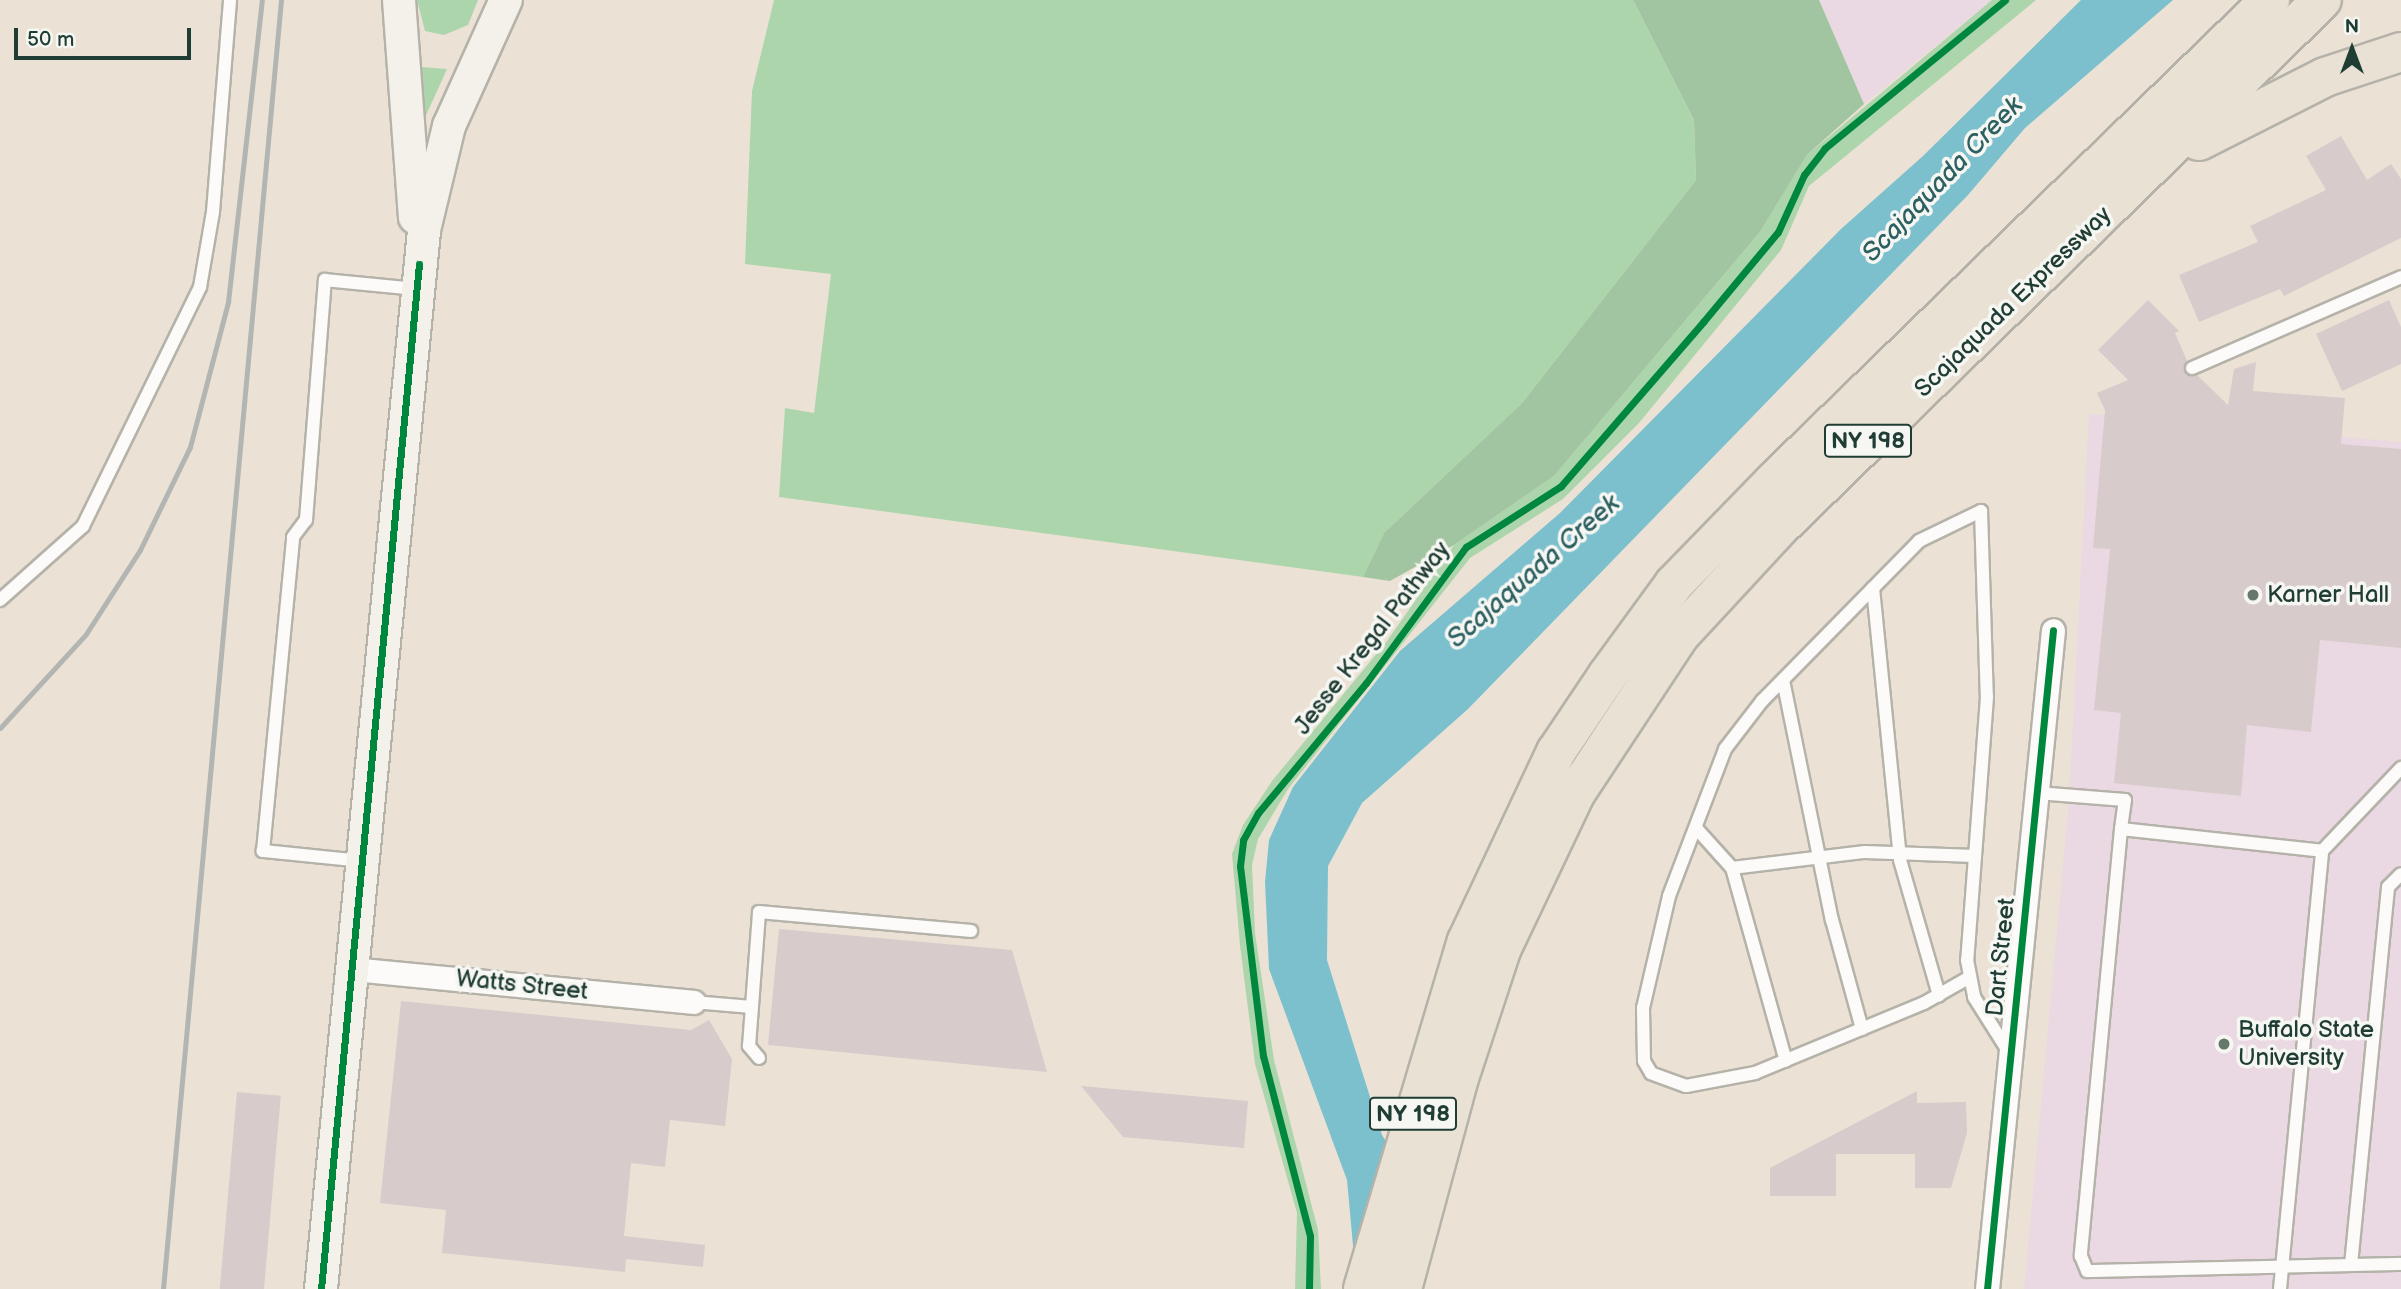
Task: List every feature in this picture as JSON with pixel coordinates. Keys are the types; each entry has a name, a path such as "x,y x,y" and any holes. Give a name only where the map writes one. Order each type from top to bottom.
{"highway":[{"name":"Scajaquada Expressway","path":"1402,1289 1459,1078 1484,946 1556,752 1674,584 1917,341 2270,0"},
{"name":"Scajaquada Expressway","path":"1363,1289 1429,1058 1484,946 1575,794 1679,636 1779,528 2150,171 2322,0"},
{"path":"2150,171 2277,99 2335,73 2401,52"}],"main road":[{"path":"399,0 418,276"},
{"path":"321,1289 418,276 433,177 449,126 506,0"}],"street":[{"name":"Dart Street","path":"1987,1289 2053,630"},
{"name":"Watts Street","path":"352,969 693,1002"}],"lane":[{"path":"0,600 83,526 200,287 212,212 230,0"},
{"path":"362,861 262,851 293,537 306,520 325,280 418,276"},
{"path":"2192,368 2401,277"},
{"path":"1970,977 1938,995 1862,1029 1755,1073 1686,1086 1651,1073 1644,1061 1643,1008 1669,896 1725,749 1783,680 1919,541 1981,512 1987,696 1967,960 1970,977 1973,997 2011,1054"},
{"path":"1872,588 1900,853 1938,995"},
{"path":"1783,680 1818,858 1862,1029"},
{"path":"2280,1289 2322,851 2401,768"},
{"path":"2037,793 2125,800 2081,1256 2087,1271 2401,1264"},
{"path":"1696,828 1732,868 1786,1061"},
{"path":"2121,829 2322,851"},
{"path":"1732,868 1818,858 1900,853 1975,856"},
{"path":"2351,1265 2388,887 2401,873"},
{"path":"759,1058 749,1046 759,912 971,931"},
{"path":"693,1002 752,1007"}],"shaded area":[{"path":"1819,0 1992,0 1864,104"},
{"name":"Buffalo State University","path":"2089,414 2401,442 2401,1289 2024,1289 2069,799"}],"green space":[{"path":"417,0 478,0 468,25 444,35 425,31"},
{"path":"774,0 1633,0 1694,120 1696,180 1522,403 1384,533 1363,577 779,497 785,408 814,413 831,274 745,264 752,91"},
{"path":"1633,0 1819,0 1864,104 1807,155 1760,232 1554,476 1454,545 1390,581 1363,577 1384,533 1522,403 1696,180 1694,120"},
{"path":"1992,0 2036,0 1809,186 1781,250 1639,423 1563,499 1470,558 1288,789 1258,839 1252,865 1255,933 1274,1060 1318,1230 1321,1289 1295,1289 1297,1213 1255,1064 1240,945 1232,854 1243,825 1272,781 1387,641 1454,545 1554,476 1760,232 1807,155"},
{"path":"421,67 447,69 423,122"}],"water":[{"name":"Scajaquada Creek","path":"2081,0 2173,0 2025,128 1968,195 1468,709 1362,803 1328,866 1327,960 1382,1135 1411,1183 1423,1289 1357,1289 1347,1180 1269,969 1265,882 1269,840 1293,787 1400,651 1560,513 1841,229 1923,156"}],"building":[{"path":"2341,136 2367,180 2391,164 2401,179 2401,238 2284,296 2280,289 2199,322 2179,275 2258,242 2250,226 2326,190 2306,156"},
{"name":"Karner Hall","path":"2148,300 2179,331 2175,333 2187,361 2184,372 2197,375 2228,405 2234,369 2256,362 2253,391 2345,398 2341,444 2401,449 2401,648 2320,640 2311,732 2247,725 2241,796 2114,783 2121,713 2094,710 2110,549 2093,548 2105,410 2097,393 2128,380 2098,350"},
{"path":"2389,300 2401,327 2401,364 2342,391 2316,334"},
{"path":"779,929 1012,950 1047,1072 768,1045"},
{"path":"401,1001 691,1030 709,1020 732,1059 725,1126 670,1120 665,1167 631,1163 624,1236 705,1245 703,1267 626,1259 625,1272 442,1253 446,1210 380,1203"},
{"path":"1081,1086 1248,1101 1244,1148 1123,1137"},
{"path":"1917,1091 1917,1103 1966,1102 1967,1133 1951,1188 1915,1188 1915,1154 1836,1154 1836,1196 1770,1196 1770,1168"},
{"path":"237,1092 281,1096 264,1289 220,1289"}],"railway":[{"path":"0,728 86,634 140,550 190,447 228,302 262,0"},
{"path":"163,1289 281,0"}],"cycle path":[{"name":"Jesse Kregal Pathway","path":"1309,1289 1310,1236 1263,1056 1240,866 1243,840 1258,813 1366,683 1466,547 1561,486 1703,322 1778,232 1804,175 1825,148 2005,0"},
{"path":"321,1289 419,264"},
{"path":"1987,1289 2053,630"}],"place":[{"name":"Karner Hall","path":"2253,595"},
{"name":"Buffalo State University","path":"2224,1044"}]}
